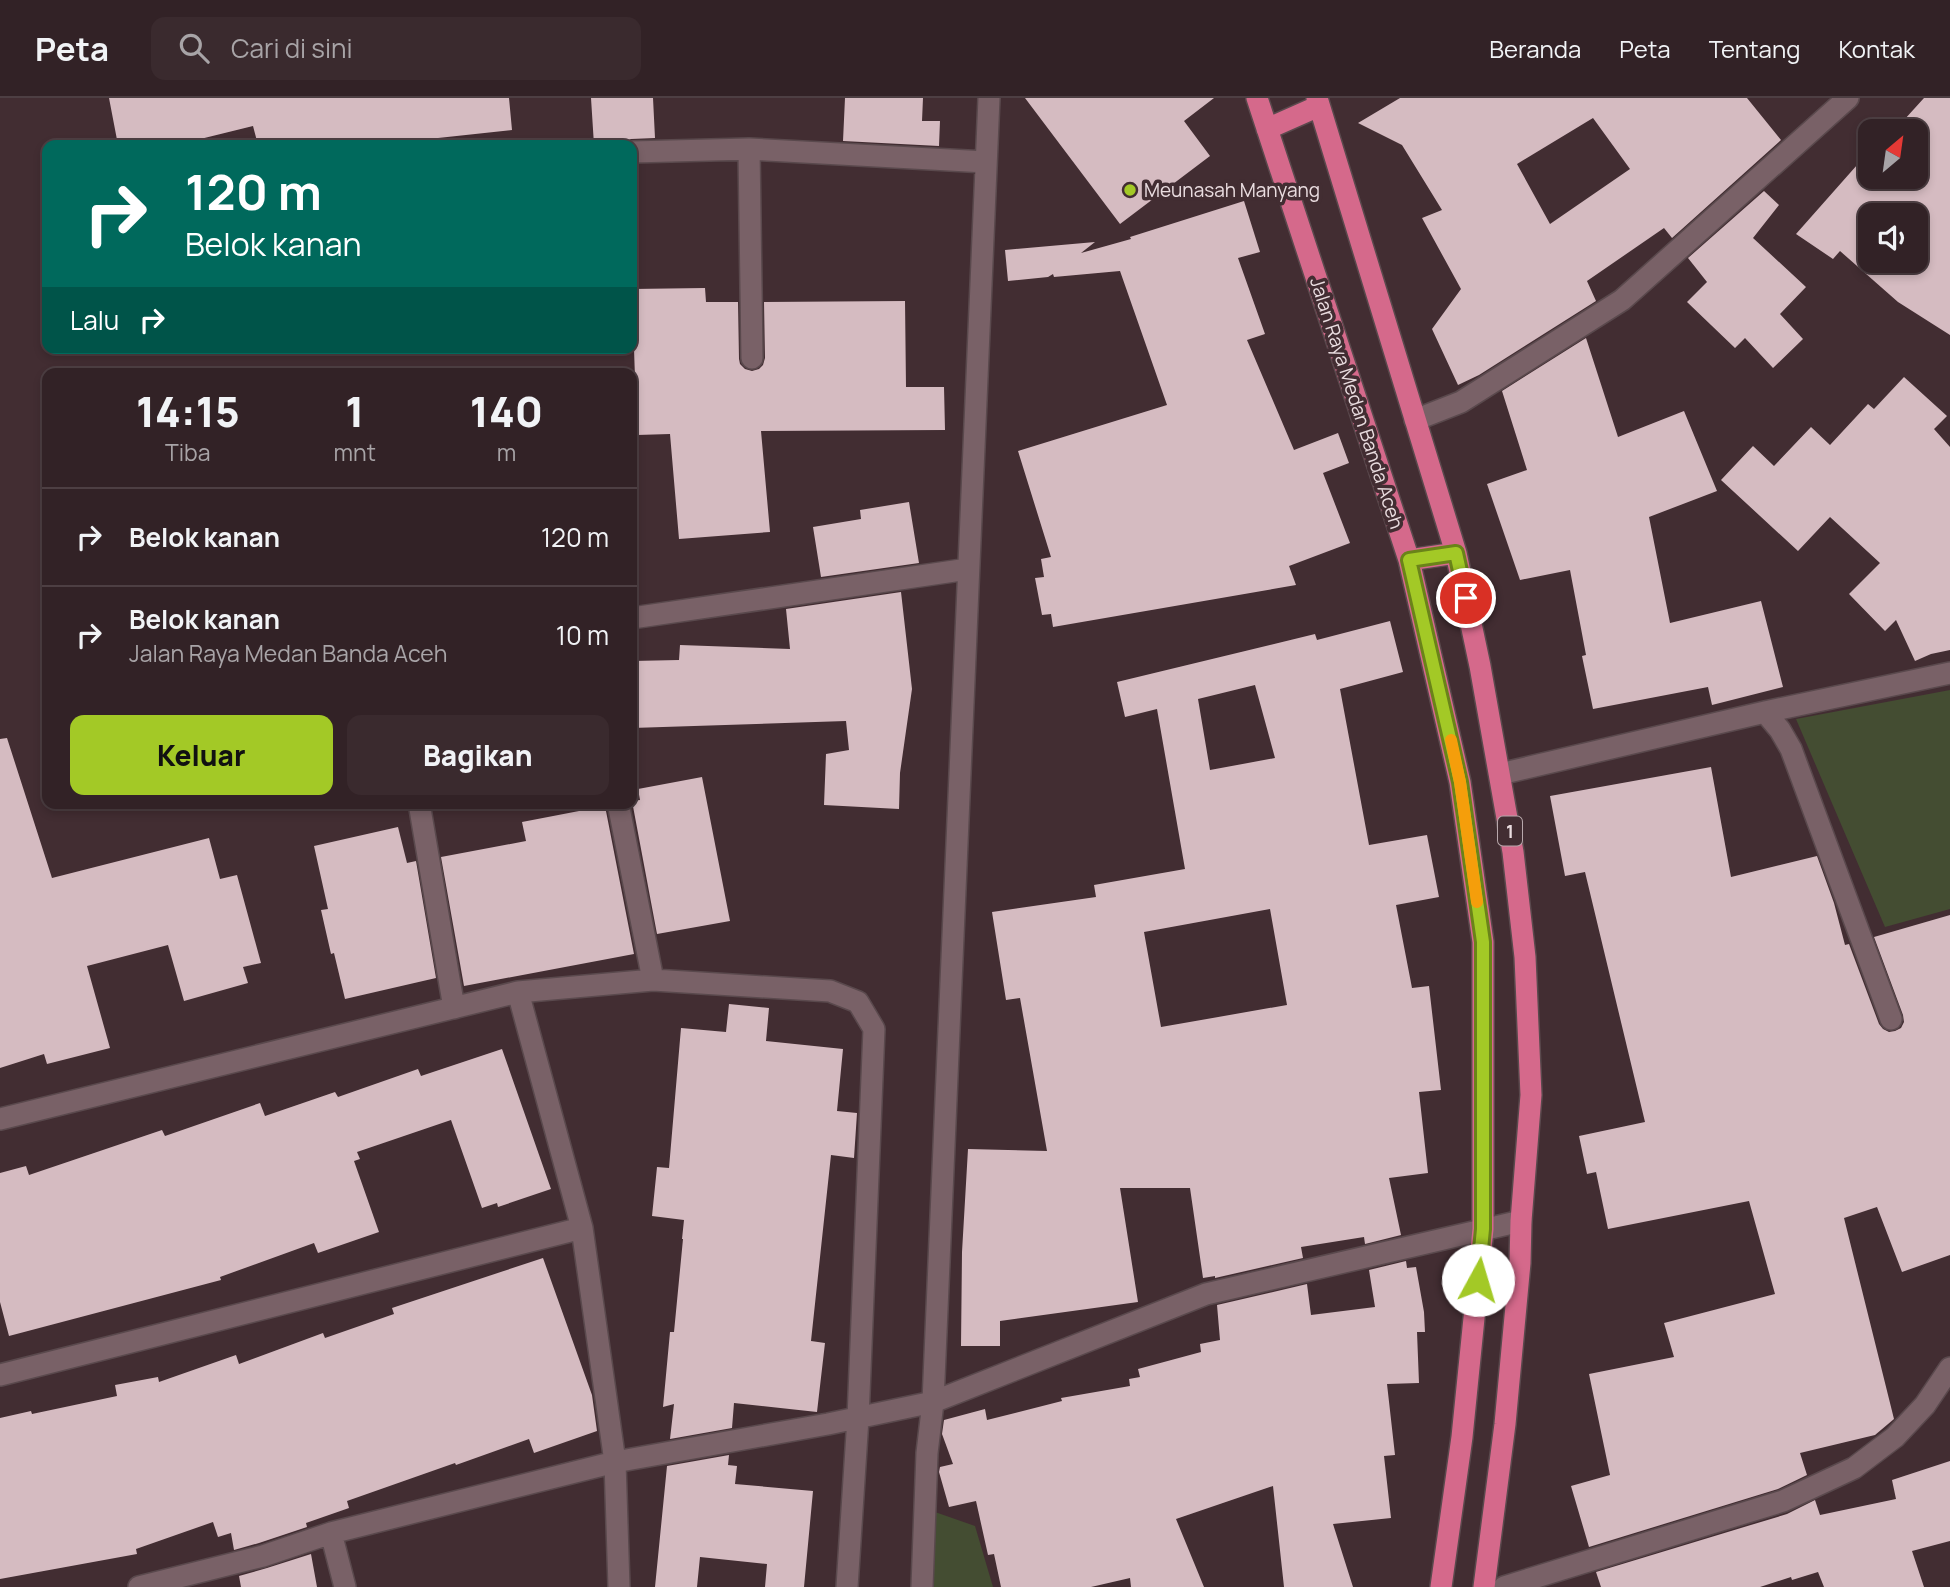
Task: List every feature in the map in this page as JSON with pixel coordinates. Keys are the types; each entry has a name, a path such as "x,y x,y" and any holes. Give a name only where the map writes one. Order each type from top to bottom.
{"highway":[{"name":"Jalan Raya Medan Banda Aceh","path":"1257,98 1409,560 1460,782 1483,942 1483,1229 1462,1437 1441,1587"},
{"path":"1267,129 1318,102"},
{"name":"1","path":"1318,102 1456,553 1500,774 1513,852 1525,957 1531,1095 1520,1264 1506,1410 1484,1587"},
{"path":"1409,560 1456,553"}],"street":[{"path":"922,1587 927,1452 933,1402 989,98"},
{"path":"1415,420 1461,402 1622,300 1848,98"},
{"path":"637,152 749,149 986,162"},
{"path":"749,149 752,358"},
{"path":"637,617 968,569"},
{"path":"1500,774 1765,712 1950,673"},
{"path":"1765,712 1791,749 1891,1019"},
{"path":"420,809 454,1007"},
{"path":"619,809 653,980"},
{"path":"0,1119 518,992 653,980 830,991 858,1002 874,1029 858,1418 847,1587"},
{"path":"518,992 582,1228 615,1462 619,1587"},
{"path":"139,1587 264,1556 331,1533 615,1462 933,1402 1206,1294 1521,1222"},
{"path":"0,1375 582,1228"},
{"path":"1504,1587 1783,1501 1854,1468 1895,1437 1925,1405 1950,1368"},
{"path":"331,1533 345,1587"}],"green space":[{"path":"1950,690 1950,909 1885,927 1796,719"},
{"path":"935,1512 975,1526 993,1587 931,1587"}],"building":[{"path":"109,98 509,98 512,130 419,140 257,140 253,126 196,140 117,140"},
{"path":"591,98 653,98 655,138 594,140"},
{"path":"845,98 923,98 922,121 940,121 939,146 843,141"},
{"name":"Meunasah Manyang","path":"1025,98 1214,98 1184,121 1210,156 1120,224"},
{"path":"1400,98 1747,98 1781,140 1672,238 1664,228 1587,281 1596,301 1479,375 1458,385 1432,329 1461,289 1422,218 1442,210 1402,145 1358,123","holes":["1593,118 1630,169 1550,224 1517,164"]},
{"path":"1924,98 1950,98 1950,335 1898,302 1865,273 1928,273 1928,203 1858,203 1858,267 1840,251 1833,259 1796,234 1858,164 1858,189 1928,189 1928,119 1905,119"},
{"path":"1764,191 1779,205 1753,238 1806,287 1780,314 1803,339 1773,368 1745,338 1735,348 1687,302 1707,282 1688,258"},
{"path":"1244,201 1260,252 1238,258 1265,334 1247,340 1294,450 1338,433 1349,463 1323,473 1350,543 1289,566 1296,585 1053,627 1051,614 1042,615 1035,578 1044,577 1041,559 1051,557 1018,451 1167,405 1120,271 1054,277 1053,274 1048,277 1008,281 1005,250 1095,242 1081,253"},
{"path":"705,288 706,302 738,302 740,364 752,371 763,365 765,358 764,302 905,301 906,387 944,387 945,430 761,431 770,532 679,539 670,434 637,435 637,368 635,368 634,354 637,354 637,289"},
{"path":"1586,338 1618,437 1684,411 1717,491 1649,517 1670,623 1761,601 1783,687 1712,705 1708,687 1593,709 1582,656 1586,655 1570,570 1520,580 1487,484 1527,470 1502,391"},
{"path":"1904,377 1947,416 1934,429 1950,447 1950,650 1915,661 1896,620 1885,631 1849,594 1880,563 1830,517 1798,551 1721,480 1753,446 1774,466 1811,427 1830,445 1868,404 1874,409"},
{"path":"909,502 919,563 821,577 813,527 861,519 860,510"},
{"path":"901,592 912,689 900,773 899,809 824,805 826,754 849,750 846,721 637,728 637,661 679,660 680,645 790,649 786,609"},
{"path":"1390,621 1403,672 1340,689 1369,845 1427,835 1439,897 1396,905 1412,988 1429,986 1441,1090 1419,1092 1428,1173 1389,1178 1401,1235 1365,1244 1364,1237 1301,1247 1303,1258 1215,1278 1203,1278 1190,1188 1120,1188 1138,1302 1000,1321 1000,1346 961,1346 962,1252 968,1149 1047,1151 1020,998 1006,1000 992,912 1096,897 1094,885 1185,869 1157,709 1125,717 1117,682 1315,634 1317,640","holes":["1255,685 1275,758 1210,770 1198,699","1270,909 1287,1005 1161,1027 1144,932"]},
{"path":"7,738 52,878 209,838 220,879 237,875 261,963 243,967 248,983 184,1001 168,945 87,966 110,1048 47,1064 44,1054 0,1068 0,739"},
{"path":"1711,767 1731,877 1817,856 1834,903 1845,945 1849,944 1883,1029 1895,1031 1901,1028 1904,1022 1874,937 1950,915 1950,1255 1902,1272 1877,1207 1844,1218 1894,1419 1875,1435 1800,1453 1807,1475 1778,1489 1589,1547 1571,1486 1610,1475 1589,1374 1674,1357 1664,1323 1775,1294 1749,1201 1608,1229 1596,1172 1587,1174 1579,1136 1645,1122 1585,872 1565,876 1550,796"},
{"path":"702,777 730,921 657,934 634,809 637,809 637,800 640,800 638,789"},
{"path":"589,809 606,809 634,954 464,986 441,857 526,841 522,822"},
{"path":"398,827 407,863 416,861 436,978 345,999 321,910 328,909 314,846"},
{"path":"729,1004 769,1008 766,1041 843,1049 837,1111 857,1113 854,1158 831,1155 811,1341 825,1343 817,1412 734,1403 732,1428 670,1439 674,1404 663,1407 670,1332 674,1332 684,1220 652,1216 657,1167 669,1168 681,1028 726,1032"},
{"path":"502,1049 551,1189 498,1207 497,1203 482,1208 451,1120 357,1152 360,1159 354,1161 379,1232 318,1253 314,1243 220,1277 221,1280 9,1336 0,1302 0,1173 26,1166 29,1175 162,1130 165,1136 260,1103 265,1116 335,1092 338,1097 418,1069 421,1076"},
{"path":"543,1258 592,1395 597,1431 534,1453 529,1439 456,1465 455,1463 347,1501 349,1508 306,1523 307,1527 234,1550 231,1533 218,1537 213,1522 136,1549 137,1554 0,1579 0,1418 117,1396 115,1385 158,1377 159,1382 236,1355 239,1364 323,1333 325,1338 394,1314 392,1308"},
{"path":"1406,1261 1407,1268 1416,1267 1424,1312 1425,1332 1417,1332 1419,1383 1387,1384 1395,1455 1384,1456 1391,1518 1333,1524 1353,1587 1284,1587 1273,1486 1176,1519 1204,1587 1131,1587 1130,1578 1091,1587 1001,1587 994,1554 988,1555 976,1501 949,1507 939,1472 940,1467 953,1464 942,1434 944,1420 985,1409 987,1420 1062,1401 1061,1398 1130,1386 1129,1379 1140,1377 1138,1369 1201,1352 1200,1344 1220,1340 1217,1305 1307,1284 1311,1315 1375,1307 1369,1270"},
{"path":"729,1455 728,1465 737,1466 735,1484 813,1491 804,1587 765,1587 767,1564 700,1557 697,1587 655,1587 667,1466"},
{"path":"1950,1461 1950,1541 1912,1551 1924,1587 1824,1587 1818,1572 1760,1587 1601,1587 1596,1572 1787,1514 1815,1500 1820,1515 1896,1499 1892,1480"},
{"path":"311,1554 317,1587 241,1587 239,1576"}],"slow traffic":[{"path":"1451,740 1460,782 1477,902"}],"place":[{"name":"Meunasah Manyang","path":"1130,190"}],"route":[{"path":"1466,598 1456,553 1409,560 1460,782 1483,942 1483,1229 1478,1280"}]}
